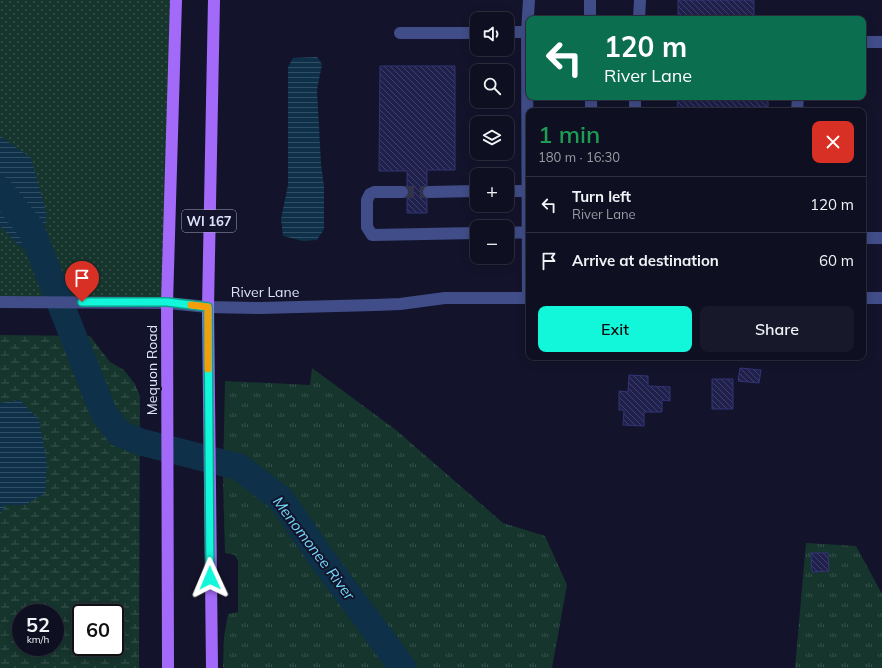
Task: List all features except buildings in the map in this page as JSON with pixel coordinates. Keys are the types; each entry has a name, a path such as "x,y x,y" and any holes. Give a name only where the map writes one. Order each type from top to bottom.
{"main road":[{"name":"Mequon Road","path":"168,668 167,302 176,0"},
{"name":"WI 167","path":"212,668 208,307 214,0"}],"street":[{"path":"528,0 528,16"},
{"path":"590,0 590,16"},
{"path":"639,16 640,0"},
{"path":"400,33 470,32"},
{"path":"514,32 526,32"},
{"path":"866,42 882,42"},
{"path":"429,192 470,191"},
{"path":"514,191 526,191"},
{"path":"402,192 374,192 370,194 367,200 367,227 372,235 470,233"},
{"path":"514,233 526,232"},
{"path":"866,238 882,238"},
{"name":"River Lane","path":"0,302 167,302 208,307 260,308 375,306 445,298 526,298"},
{"path":"866,298 882,298"}],"green space":[{"path":"0,0 176,0 167,303 0,302"},
{"path":"0,335 90,336 110,362 124,370 135,384 140,396 139,668 0,668"},
{"path":"312,368 396,430 503,523 545,536 567,585 552,668 223,668 224,637 228,614 238,612 238,561 235,555 225,553 223,479 225,381 310,385"},
{"path":"806,543 856,546 882,594 882,668 795,668"}],"water":[{"path":"317,57 322,64 317,90 321,164 324,187 324,229 317,240 303,241 283,236 281,219 288,185 288,67 293,58"},
{"path":"0,136 31,158 47,215 41,247 20,247 0,226"},
{"path":"20,400 39,420 47,463 45,493 25,505 6,505 0,514 0,403"}],"waterway":[{"name":"Menomonee River","path":"0,190 31,229 104,414 120,434 141,442 239,467 281,499 320,556 403,668"}],"tunnel":[{"path":"402,192 429,192"}],"slow traffic":[{"path":"191,305 208,307 208,369"}],"route":[{"path":"82,302 167,302 208,307 210,578"}]}
